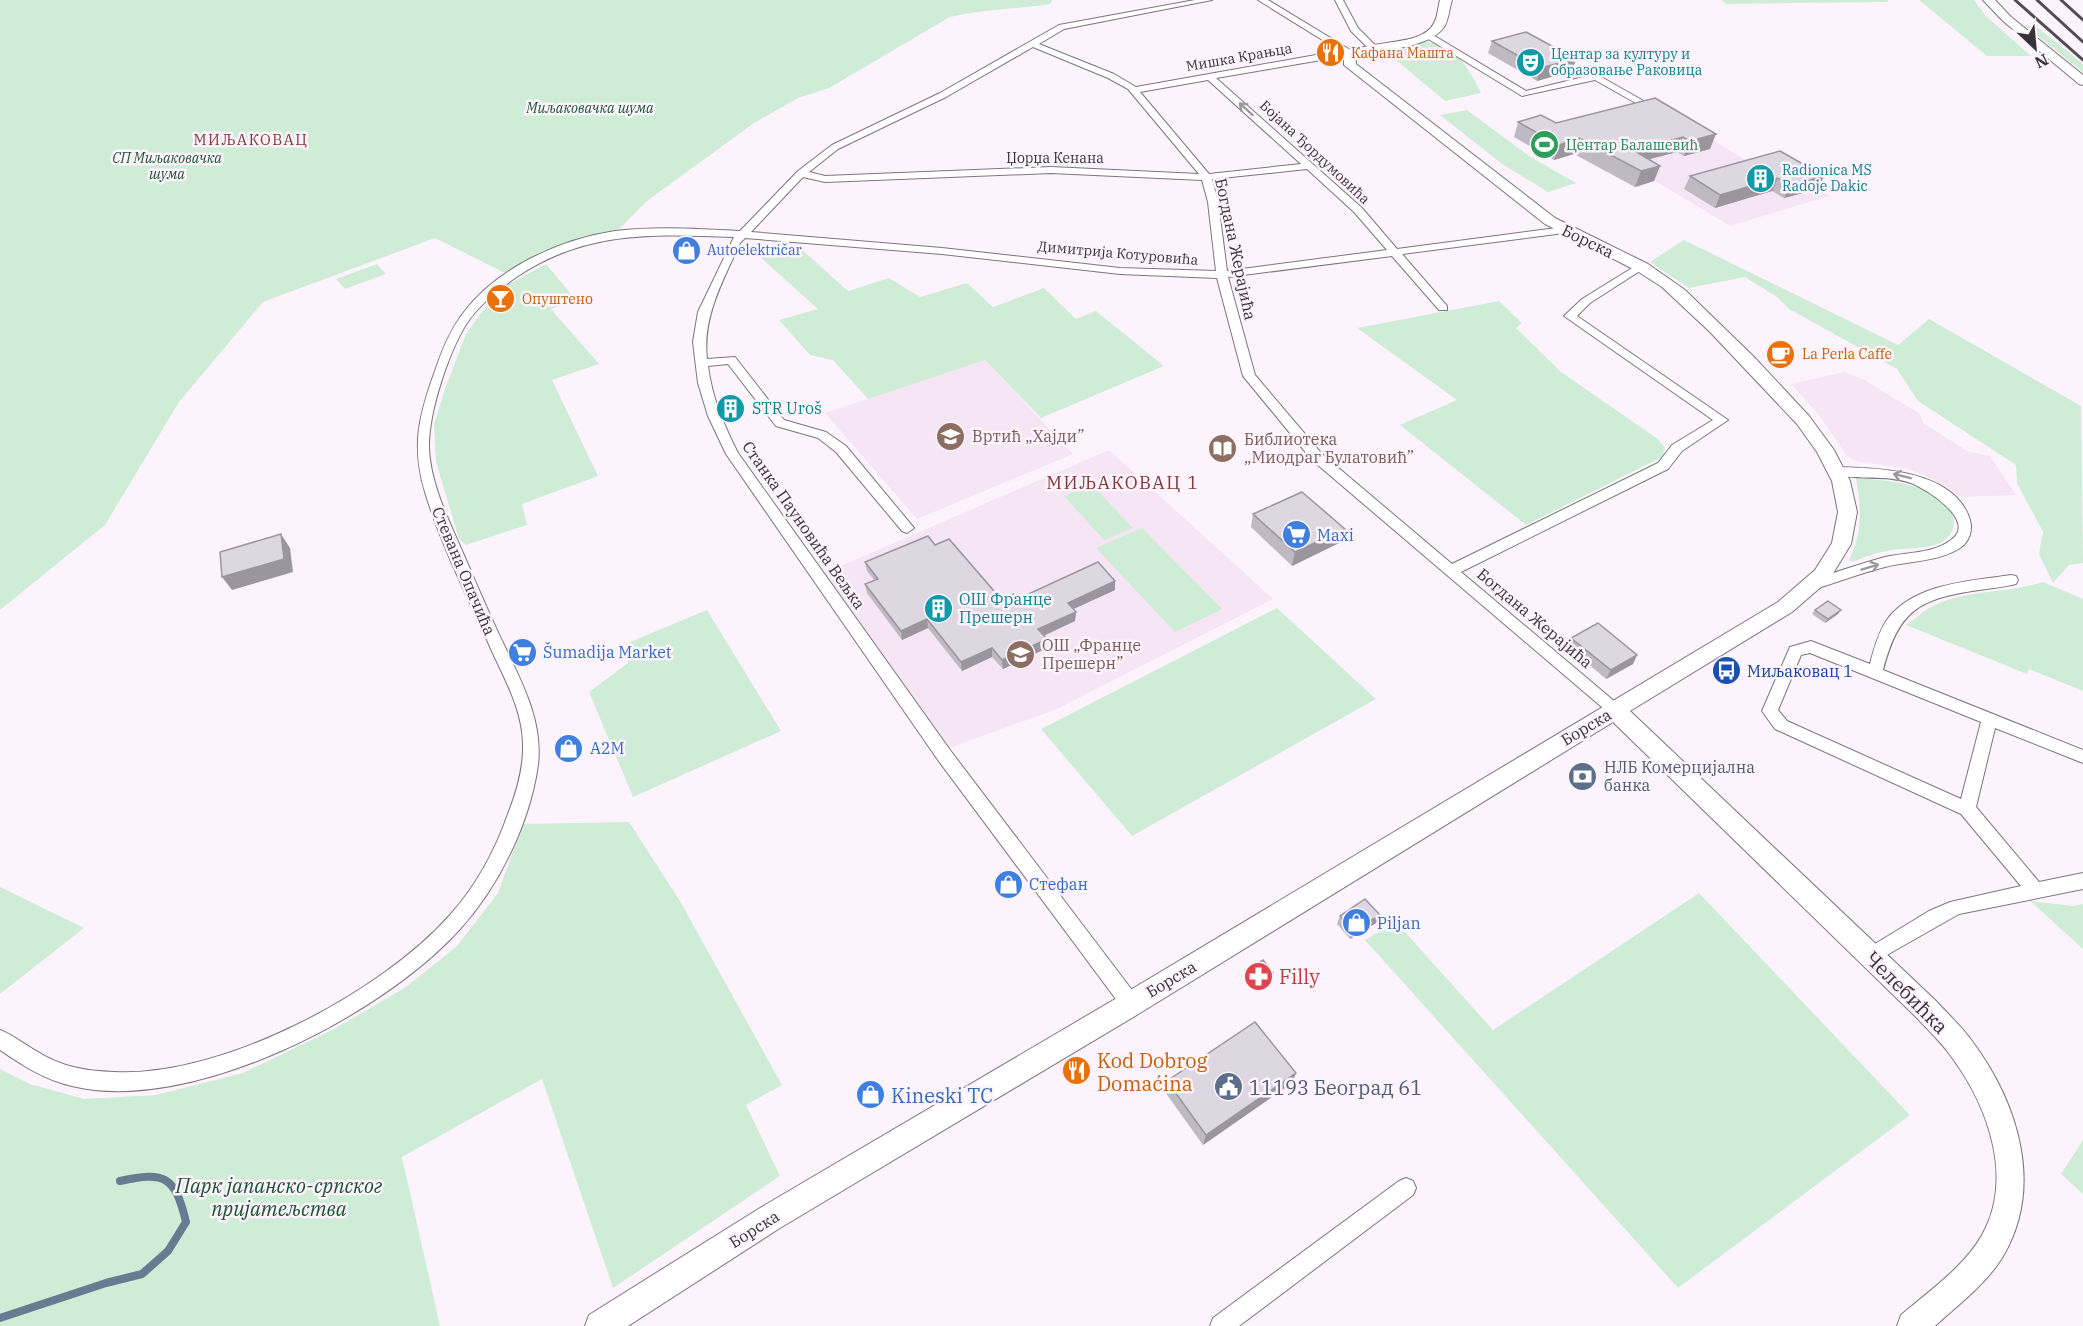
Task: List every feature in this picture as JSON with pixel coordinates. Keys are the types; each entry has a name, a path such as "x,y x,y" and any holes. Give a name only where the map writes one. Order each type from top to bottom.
{"main road":[{"path":"1428,34 1438,27 1446,0"},
{"path":"1989,0 2007,19 2083,81"},
{"name":"Мишка Крањца","path":"1351,56 1428,34"},
{"name":"Борска","path":"600,1326 770,1218 1131,1004 1785,607 1815,584 1833,561 1846,528 1847,503 1838,471 1817,438 1778,392 1668,285 1641,267 1564,230 1529,207 1354,69 1349,62 1351,56"},
{"name":"Челебићка","path":"1616,710 1926,1010 1963,1049 1991,1097 2009,1148 2010,1195 2001,1228 1993,1244 1964,1279 1912,1326"}],"street":[{"name":"Станка Пауновића Вељка","path":"1131,1004 944,755 732,454 714,416 704,383 700,332 704,312 722,269 741,233 801,173 835,147 935,99 1070,24 1208,0"},
{"name":"Борска","path":"1262,0 1351,56"},
{"path":"1339,0 1354,29 1373,48"},
{"path":"1428,34 1525,94 1596,77 1644,104"},
{"name":"Богдана Жерајића","path":"1032,44 1111,76 1134,90 1206,177 1213,202 1222,274 1242,355 1254,384 1317,457 1616,710"},
{"name":"Мишка Крањца","path":"1134,90 1327,56 1351,56"},
{"name":"Бојана Ђордумовића","path":"1211,78 1358,210 1443,308"},
{"name":"Џорџа Кенана","path":"801,173 825,179 1051,170 1206,177 1310,166"},
{"name":"Димитрија Котуровића","path":"741,233 1149,273 1222,274 1564,230"},
{"name":"Стевана Опачића","path":"0,1039 60,1075 84,1080 157,1080 192,1074 258,1053 323,1021 393,977 450,928 476,896 501,855 528,780 531,749 528,719 443,525 426,476 423,446 425,418 451,342 468,314 498,284 532,264 570,246 603,236 633,232 741,233"},
{"path":"1453,570 1663,466 1677,448 1722,420 1570,316 1586,301 1641,267"},
{"path":"702,363 731,360 780,423 822,435 832,441 907,528"},
{"path":"1815,584 1886,562 1951,546 1962,539 1964,534 1960,513 1945,496 1928,485 1889,473 1838,471"},
{"path":"1875,672 1888,631 1896,619 1907,610 1944,592 2011,580"},
{"path":"2036,891 1967,809 1798,735 1781,725 1770,711 1795,651 1811,647 2083,757"},
{"path":"1967,809 1990,719"},
{"path":"1871,956 1935,917 1956,907 2083,881"},
{"path":"1221,1326 1406,1188"}],"shaded area":[{"path":"1651,103 1759,168 1774,163 1830,196 1730,226 1614,156"},
{"name":"Вртић „Хајди”","path":"985,360 1073,454 917,519 825,413"},
{"path":"1845,372 1866,381 1920,414 1923,423 1969,452 1990,456 2016,495 1956,497 1934,480 1909,469 1856,461 1847,456 1819,415 1791,384"},
{"name":"ОШ „Франце Прешерн”","path":"1109,450 1273,599 1057,709 941,751 822,574"}],"green space":[{"name":"СП Миљаковачка шума","path":"0,0 1052,0 1050,4 950,17 829,88 798,98 754,123 647,201 619,229 581,239 509,275 435,238 263,302 179,402 105,525 0,610"},
{"path":"1722,0 1887,0 1889,2 1726,4"},
{"path":"1919,0 1974,0 1986,16 2031,56 1987,56"},
{"path":"2024,25 2037,27 2083,64 2083,72"},
{"path":"1424,42 1444,47 1459,58 1472,75 1481,93 1445,101 1384,50"},
{"path":"1467,110 1529,156 1576,183 1548,192 1502,164 1440,115"},
{"path":"1684,240 1898,345 1929,319 2081,406 2083,563 2069,565 2053,583 2039,554 2043,532 2017,483 2016,465 1918,401 1897,369 1789,309 1777,297 1745,277 1689,288 1650,262"},
{"path":"799,247 848,291 889,278 920,297 967,283 993,307 1044,288 1076,319 1096,311 1164,366 1041,418 985,360 868,399 833,360 810,355 779,320 818,309 760,257"},
{"path":"377,264 386,274 345,289 336,279"},
{"path":"546,264 576,300 551,309 599,364 552,380 598,476 522,504 527,525 466,545 459,539 436,462 434,424 466,334 505,286"},
{"path":"1499,301 1522,323 1516,328 1561,372 1658,439 1665,448 1662,457 1526,525 1400,425 1457,400 1357,328"},
{"path":"1856,478 1899,483 1929,492 1950,510 1954,523 1951,533 1933,546 1887,551 1852,562 1849,560 1857,540 1860,520"},
{"path":"1092,485 1133,528 1104,540 1064,496"},
{"path":"1142,528 1222,609 1175,632 1096,548"},
{"path":"2043,582 2083,599 2083,691 2029,669 2027,674 1906,625 1929,608 1942,602"},
{"path":"1277,608 1376,699 1132,836 1041,729"},
{"path":"707,610 781,731 633,797 589,692 628,663 630,642"},
{"name":"Парк јапанско-српског пријатељства","path":"629,822 680,901 782,1085 746,1105 780,1176 613,1288 542,1079 402,1157 440,1326 0,1326 0,1069 30,1084 84,1099 156,1095 243,1073 336,1028 406,987 457,946 498,893 523,824"},
{"path":"0,887 84,928 0,994"},
{"path":"1699,893 1910,1115 1678,1288 1365,940 1396,922 1493,1030"},
{"path":"2030,901 2073,906 2083,904 2083,949"},
{"path":"2083,1140 2083,1194 2061,1174"}],"building":[{"path":"1526,32 1576,59 1540,68 1492,41"},
{"path":"1655,98 1716,134 1690,141 1683,137 1633,150 1660,166 1641,171 1579,138 1559,145 1518,122 1541,115 1556,123"},
{"path":"1780,151 1824,176 1790,186 1778,178 1720,195 1690,176"},
{"name":"Maxi","path":"1302,492 1345,529 1295,552 1253,514"},
{"path":"281,534 284,559 222,577 220,552"},
{"name":"ОШ Франце Прешерн","path":"928,536 935,545 949,539 1001,599 1013,594 1020,598 1098,562 1115,581 1068,603 1076,612 1038,629 1047,639 1002,660 992,648 961,662 927,619 901,631 865,584 878,579 865,562"},
{"path":"1828,601 1841,610 1828,619 1815,610"},
{"path":"1598,623 1637,655 1611,670 1571,638"},
{"path":"1365,899 1380,915 1353,931 1340,916"},
{"name":"Filly","path":"1263,960 1273,973 1255,984 1245,971"},
{"name":"11193 Београд 61","path":"1255,1022 1296,1073 1206,1135 1167,1081"}],"waterway":[{"path":"0,1318 106,1283 142,1274 168,1251 186,1222 172,1186 166,1180 158,1177 120,1181"}],"railway":[{"path":"2015,0 2083,60"},
{"path":"2037,0 2083,42"},
{"path":"2061,0 2083,20"}],"place":[{"name":"Кафана Машта","path":"1330,53"},
{"name":"Центар за културу и образовање Раковица","path":"1530,62"},
{"name":"Центар Балашевић","path":"1545,145"},
{"name":"Radionica MS Radoje Dakic","path":"1761,178"},
{"name":"Autoelektričar","path":"686,250"},
{"name":"Опуштено","path":"501,299"},
{"name":"La Perla Caffe","path":"1781,354"},
{"name":"STR Uroš","path":"731,408"},
{"name":"Вртић „Хајди”","path":"951,436"},
{"name":"Библиотека „Миодраг Булатовић”","path":"1223,448"},
{"name":"Maxi","path":"1296,535"},
{"name":"ОШ Франце Прешерн","path":"938,608"},
{"name":"Šumadija Market","path":"522,652"},
{"name":"ОШ „Франце Прешерн”","path":"1021,654"},
{"name":"Миљаковац 1","path":"1726,671"},
{"name":"A2M","path":"569,748"},
{"name":"НЛБ Комерцијална банка","path":"1583,776"},
{"name":"Стефан","path":"1008,884"},
{"name":"Piljan","path":"1356,923"},
{"name":"Filly","path":"1258,976"},
{"name":"Kod Dobrog Domaćina","path":"1076,1071"},
{"name":"11193 Београд 61","path":"1228,1087"},
{"name":"Kineski TC","path":"870,1095"}],"district":[{"name":"МИЉАКОВАЦ","path":"251,139"},
{"name":"МИЉАКОВАЦ 1","path":"1123,482"}],"park label":[{"name":"Миљаковачка шума","path":"590,108"}]}
